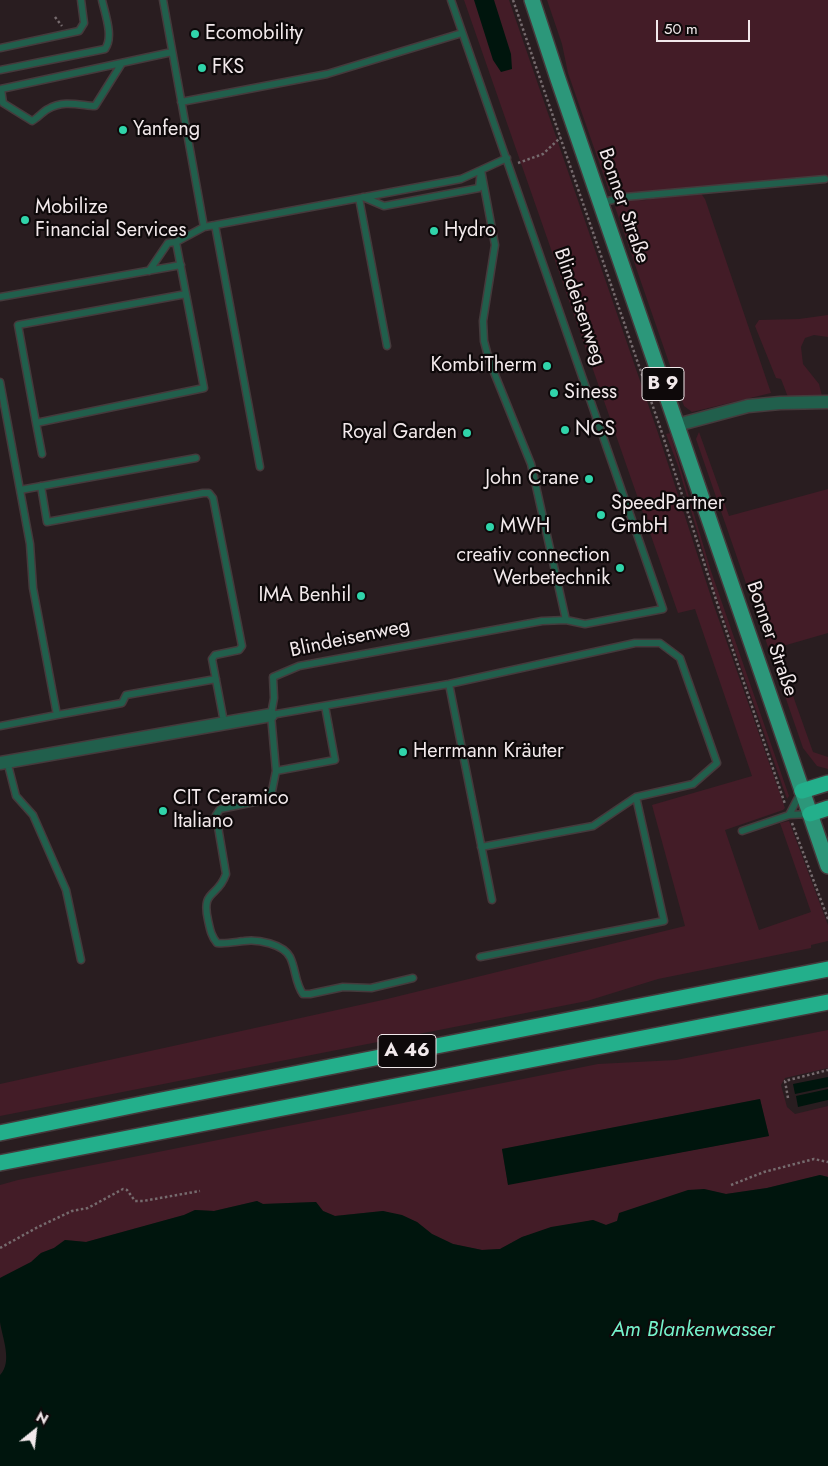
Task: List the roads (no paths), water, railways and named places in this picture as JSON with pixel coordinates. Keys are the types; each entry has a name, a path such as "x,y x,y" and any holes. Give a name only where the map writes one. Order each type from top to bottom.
{"highway":[{"path":"802,791 828,783"},
{"path":"810,814 828,808"},
{"name":"A 46","path":"0,1133 821,970"},
{"name":"A 46","path":"0,1163 827,1002"}],"main road":[{"name":"Bonner Straße","path":"532,0 828,866"}],"street":[{"path":"677,425 756,405 828,402"},
{"path":"4,762 270,715"}],"lane":[{"path":"0,48 80,31 84,23 81,0"},
{"path":"0,70 105,50 109,43 109,36 102,0"},
{"path":"163,0 204,227"},
{"path":"149,271 168,243 176,242 204,227 460,179 507,158 451,0"},
{"path":"181,102 327,74 462,33"},
{"path":"122,63 95,106 67,103 54,106 32,122 3,103 1,88 172,52"},
{"name":"Blindeisenweg","path":"270,715 274,698 273,677 299,666 542,621 566,620 585,624 663,609 507,158"},
{"path":"361,198 384,206 479,188 481,170"},
{"path":"481,170 495,245 483,321 484,341 489,360 531,464 566,620"},
{"path":"600,203 625,197 825,179"},
{"path":"361,198 387,346"},
{"path":"215,225 260,467"},
{"path":"36,423 204,388 176,242"},
{"path":"0,297 181,265"},
{"path":"42,454 18,325 186,294"},
{"path":"0,382 30,544 33,588 57,715"},
{"path":"20,490 196,458"},
{"path":"41,486 47,522 203,493 209,494 213,498 242,646 239,650 215,655 212,659 224,722"},
{"path":"413,978 371,988 343,987 303,994 299,988 291,958 286,950 278,945 246,940 224,944 217,943 212,937 205,906 208,899 223,882 226,874 216,815 220,809 260,801 272,791 276,771 270,715 449,684 635,643 660,643 680,658 717,763 693,784 636,797 592,826 481,847"},
{"path":"0,726 122,703 126,695 216,679"},
{"path":"449,684 492,900"},
{"path":"276,771 334,760 324,706"},
{"path":"4,762 16,796 33,815 66,890 81,960"},
{"path":"789,815 802,791"},
{"path":"480,957 664,921 636,797"},
{"path":"742,831 789,815 810,814"}],"water":[{"path":"474,0 494,0 511,54 512,69 501,72 493,60"},
{"path":"828,1077 828,1087 795,1094 793,1084"},
{"path":"828,1089 828,1100 798,1107 796,1096"},
{"path":"760,1099 769,1136 508,1185 502,1149"},
{"name":"Am Blankenwasser","path":"820,1175 828,1177 828,1466 0,1466 0,1375 4,1370 6,1356 0,1322 0,1278 31,1262 41,1253 54,1248 65,1240 86,1242 184,1215 195,1210 214,1211 257,1201 263,1204 316,1202 323,1211 335,1216 383,1211 402,1215 417,1222 432,1234 453,1244 482,1250 500,1249 522,1237 551,1227 593,1220 606,1225 617,1221 619,1213 688,1190 704,1189 726,1194 767,1188"}],"place":[{"name":"Ecomobility","path":"195,34"},
{"name":"FKS","path":"202,68"},
{"name":"Yanfeng","path":"123,130"},
{"name":"Mobilize Financial Services","path":"25,220"},
{"name":"Hydro","path":"434,231"},
{"name":"KombiTherm","path":"547,366"},
{"name":"Siness","path":"554,393"},
{"name":"NCS","path":"565,430"},
{"name":"Royal Garden","path":"467,433"},
{"name":"John Crane","path":"589,479"},
{"name":"SpeedPartner GmbH","path":"601,515"},
{"name":"MWH","path":"490,527"},
{"name":"creativ connection Werbetechnik","path":"620,568"},
{"name":"IMA Benhil","path":"361,596"},
{"name":"Herrmann Kräuter","path":"403,752"},
{"name":"CIT Ceramico Italiano","path":"163,811"}]}
